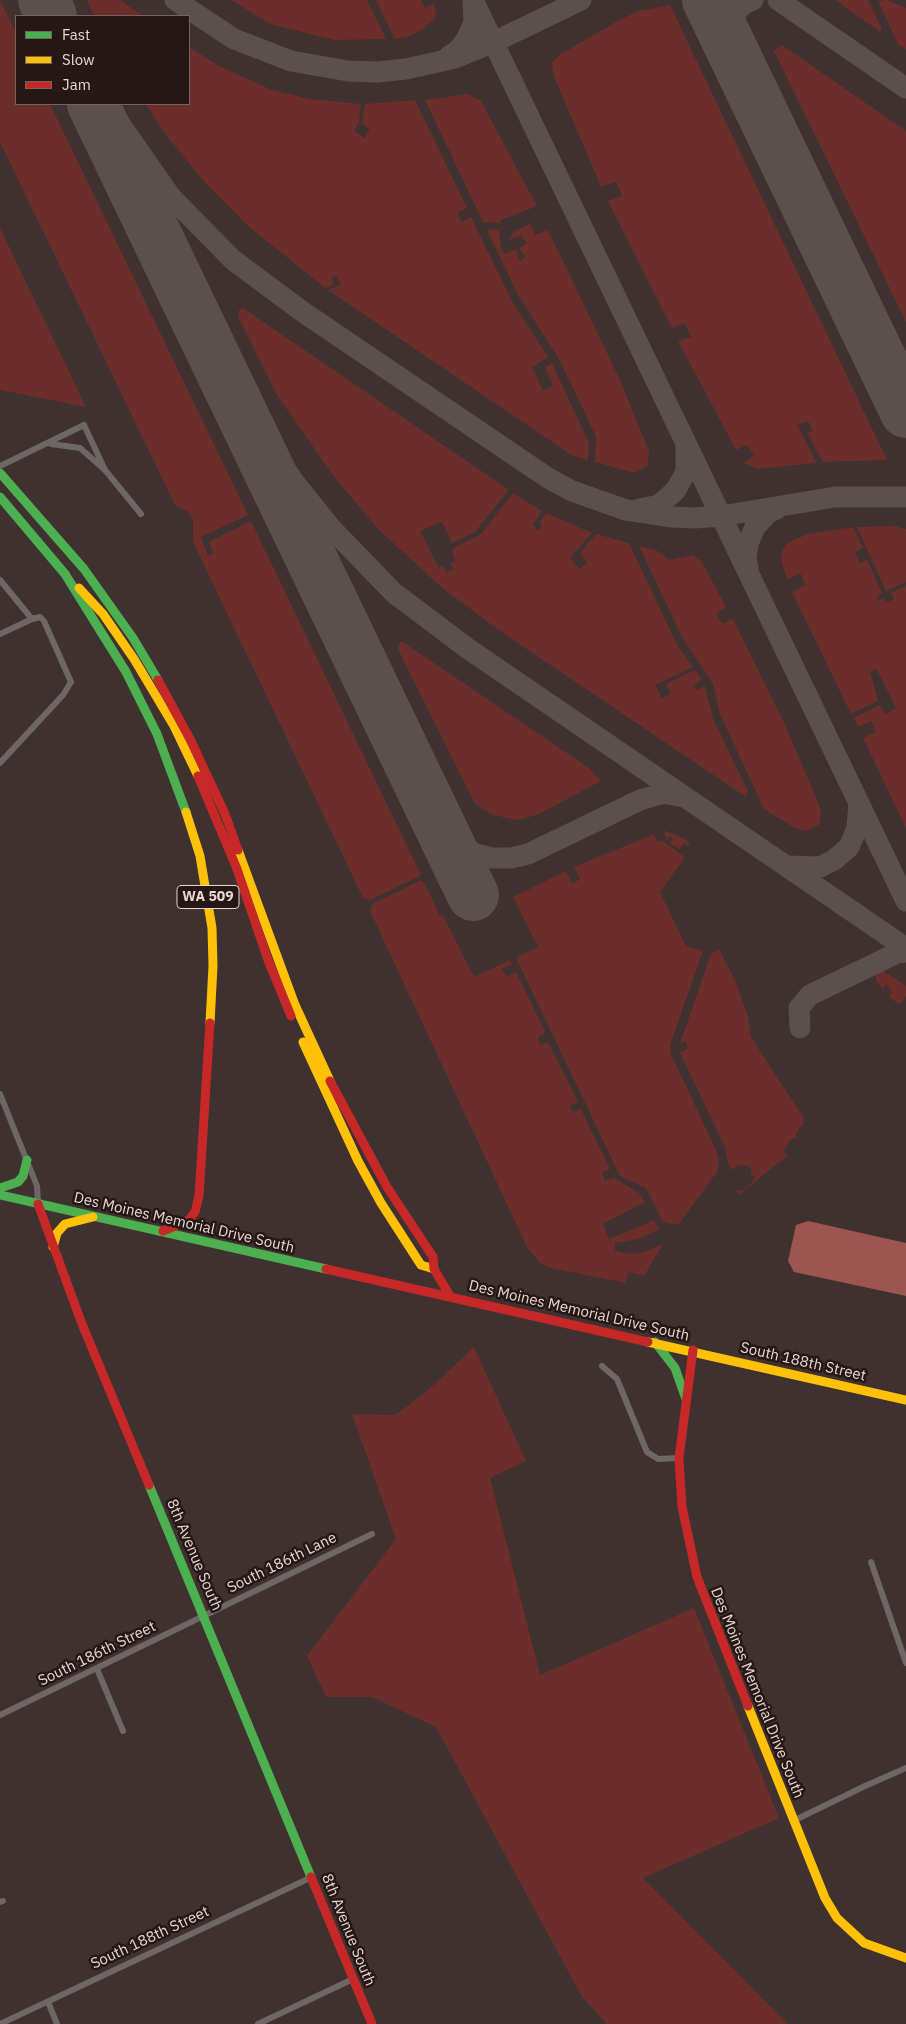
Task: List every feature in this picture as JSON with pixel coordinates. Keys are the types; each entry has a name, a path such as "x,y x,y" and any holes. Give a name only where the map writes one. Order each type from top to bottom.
{"main road":[{"path":"0,473 84,569 133,638 191,742 225,814 270,942 295,1005 327,1075 380,1174 415,1233 433,1257 434,1269 450,1296"},
{"name":"WA 509","path":"0,498 65,574 126,672 157,734 174,776 200,856 212,928 212,1004 200,1196 195,1212 189,1220 163,1231"},
{"path":"65,574 103,614 134,659 174,726 210,799 284,998 358,1161 411,1251 421,1265 434,1269"},
{"path":"0,1188 18,1182 26,1168 27,1160"},
{"name":"Des Moines Memorial Drive South","path":"0,1196 99,1216 285,1260 693,1350 679,1458 682,1507 688,1543 697,1577 825,1898 837,1918 864,1943 906,1958"},
{"name":"8th Avenue South","path":"38,1204 82,1324 372,2024"},
{"path":"53,1247 57,1233 65,1224 99,1216"},
{"path":"655,1342 675,1368 686,1402"},
{"name":"South 188th Street","path":"693,1350 906,1400"}],"street":[{"path":"0,466 84,426 105,470"},
{"path":"42,446 57,443 80,448 105,470 141,514"},
{"path":"0,580 32,619"},
{"path":"0,634 40,617 44,621 70,682 63,695 0,763"},
{"name":"8th Avenue South","path":"0,1094 37,1186 38,1204"},
{"path":"602,1366 617,1379 647,1452 658,1459 679,1458"},
{"name":"South 186th Lane","path":"204,1615 372,1534"},
{"path":"870,1562 906,1664"},
{"name":"South 186th Street","path":"0,1715 204,1615"},
{"path":"97,1669 123,1731"},
{"path":"793,1821 906,1768"},
{"name":"South 188th Street","path":"0,2024 312,1877"},
{"path":"258,2024 353,1979"},
{"path":"48,2002 57,2024"}],"shaded area":[{"path":"0,0 15,31 15,105 50,105 248,515 201,537 208,556 213,553 209,542 251,521 420,876 370,900 363,898 193,542 193,519 188,512 175,505 0,142"},
{"path":"87,0 120,0 142,15 94,15"},
{"path":"231,0 367,0 386,39 334,40 270,24"},
{"path":"376,0 421,0 425,8 434,3 436,17 422,30 408,37 395,39"},
{"path":"836,0 868,0 882,29 880,32"},
{"path":"887,0 906,8 906,49 898,44 878,1"},
{"path":"670,5 887,460 823,462 807,433 813,431 808,421 797,425 817,463 758,469 743,463 754,456 747,445 736,450 678,341 691,337 685,323 672,328 608,201 622,196 616,182 601,187 554,77 552,63 561,54 621,19 639,11"},
{"path":"782,45 906,131 906,322 774,51"},
{"path":"190,48 221,67 272,90 310,99 361,104 359,123 354,131 364,138 370,130 362,123 365,104 415,100 467,208 457,213 462,222 471,217 513,303 548,357 532,367 543,391 553,386 545,367 552,363 589,443 588,460 573,456 328,290 341,285 336,276 331,278 334,284 325,288 247,225 203,180 166,135 146,105 190,105"},
{"path":"468,94 481,101 537,206 501,220 501,223 483,222 425,100"},
{"path":"530,224 535,235 548,230 620,380 649,451 648,465 635,473 595,462 596,437 586,415 559,359 518,295 487,230 499,229 501,249 505,254 516,249 520,261 526,257 519,248 527,243 521,236 512,238 510,243 510,239 513,232"},
{"path":"0,228 86,407 0,390"},
{"path":"243,308 509,490 474,533 452,543 442,522 420,531 439,568 443,566 447,572 453,569 451,563 455,561 452,549 481,534 513,493 542,511 533,524 538,531 542,527 539,523 546,513 592,533 570,558 580,569 587,563 580,553 596,534 629,543 677,645 693,667 655,685 662,698 671,694 666,684 695,670 702,680 694,685 697,690 705,686 713,719 748,791 746,797 500,631 441,587 377,528 332,474 277,395 238,316 239,310"},
{"path":"894,526 906,529 906,582 886,591 857,527"},
{"path":"853,527 863,548 855,552 860,563 867,560 882,593 876,597 877,600 884,599 887,602 894,599 891,593 906,586 906,828 863,738 876,732 871,721 858,727 854,718 880,705 885,714 896,708 876,668 870,672 878,701 851,714 792,592 805,585 801,574 787,579 781,560 783,549 789,542 808,534"},
{"path":"639,546 658,551 669,560 693,555 702,562 726,607 716,613 722,624 733,619 787,729 821,810 820,824 806,831 795,828 764,809 720,714 713,684 683,639"},
{"path":"400,642 403,642 589,768 601,781 537,815 517,820 493,815 475,804 398,649"},
{"path":"663,830 685,839 690,844 688,846 684,843 679,849 670,843 673,838 670,836 667,841 665,839 667,838"},
{"path":"654,834 657,841 661,840 685,857 660,892 686,946 703,951 670,1045 671,1054 716,1150 719,1161 717,1172 678,1225 663,1222 646,1188 620,1176 516,958 538,947 513,897 566,871 573,884 580,879 574,867"},
{"path":"421,880 424,882 440,916 443,915 474,977 510,960 512,964 502,969 506,977 516,972 546,1033 538,1037 540,1045 548,1042 578,1102 570,1106 573,1112 581,1109 610,1169 602,1172 605,1181 614,1178 639,1193 645,1202 603,1224 609,1239 654,1220 659,1230 639,1239 615,1243 615,1251 629,1254 643,1253 663,1244 644,1276 628,1272 626,1283 551,1268 541,1264 528,1249 370,911 372,904"},
{"path":"719,949 735,980 748,1016 751,1037 803,1117 804,1123 796,1132 796,1138 790,1140 783,1152 788,1155 740,1194 731,1189 736,1191 744,1190 756,1178 751,1174 751,1169 748,1166 738,1165 733,1170 728,1164 725,1147 680,1053 688,1048 685,1041 680,1043 711,954"},
{"path":"880,969 906,986 906,996 900,1005 889,997 893,992 889,989 888,985 884,986 884,991 877,982 874,972"},
{"path":"808,1221 906,1243 906,1296 794,1272 788,1261 796,1225"},
{"path":"474,1347 526,1461 490,1478 540,1675 694,1608 779,1818 643,1878 788,2024 607,2024 582,1997 436,1727 372,1697 326,1697 307,1656 396,1539 352,1414 395,1415 426,1392"}],"taxiway":[{"path":"175,0 234,39 291,61 348,71 377,72 406,69 455,58 494,42 581,0"},
{"path":"473,0 906,901"},
{"path":"730,47 729,33 732,16 744,4 753,0"},
{"path":"778,0 906,88"},
{"path":"448,57 458,50 466,40 474,23 473,2"},
{"path":"107,105 171,197 233,260 303,312 548,478 572,491 626,510 672,517 695,518 721,516 835,497 906,497"},
{"path":"864,324 906,394"},
{"path":"234,396 295,483 331,528 394,593 467,648 906,948"},
{"path":"636,510 659,505 675,491 686,472 686,447"},
{"path":"748,568 746,559 748,544 755,527 768,513 777,509"},
{"path":"439,822 458,844 474,853 492,858 511,858 528,854 640,800 664,793 683,797"},
{"path":"787,866 820,867 834,860 849,847 857,828 859,803"},
{"path":"800,1028 799,1008 810,995 897,953 906,952"}],"runway":[{"path":"44,0 51,15"},
{"path":"708,0 906,412"},
{"path":"93,105 473,895"}],"traffic: fast":[{"path":"0,473 84,569 133,638 158,680"},
{"path":"0,497 65,574 126,672 157,734 186,812"},
{"path":"0,1188 18,1182 23,1176 27,1160"},
{"path":"0,1195 326,1269"},
{"path":"655,1342 675,1368 686,1399"},
{"path":"149,1485 311,1877"}],"traffic: slow":[{"path":"79,588 103,614 134,659 174,726 198,776"},
{"path":"186,812 200,856 212,928 213,966 210,1023"},
{"path":"238,850 295,1005 330,1081"},
{"path":"303,1042 358,1161 381,1203 421,1265 434,1269"},
{"path":"53,1247 57,1233 65,1224 93,1217"},
{"path":"648,1342 906,1400"},
{"path":"748,1706 825,1898 837,1918 864,1943 906,1958"}],"traffic: jam":[{"path":"158,680 191,741 225,814 238,850"},
{"path":"198,776 237,869 268,960 291,1016"},
{"path":"163,1231 189,1220 195,1212 199,1196 210,1023"},
{"path":"330,1081 387,1187 433,1257 434,1269 450,1296"},
{"path":"38,1204 82,1324 149,1485"},
{"path":"326,1269 648,1342"},
{"path":"693,1350 679,1458 682,1507 697,1577 748,1706"},
{"path":"311,1877 372,2024"}]}
